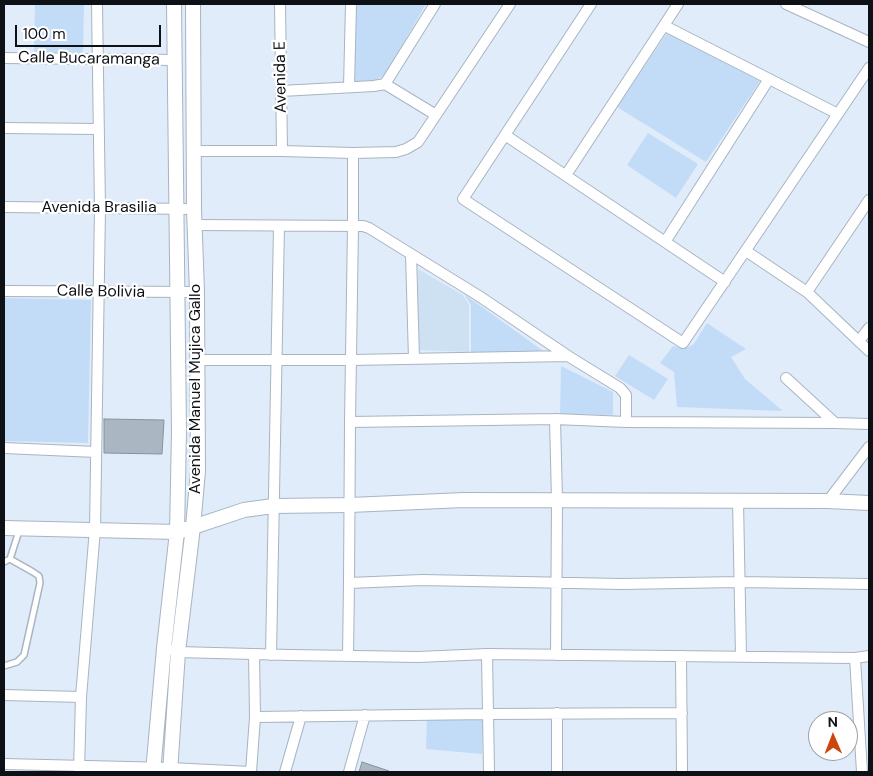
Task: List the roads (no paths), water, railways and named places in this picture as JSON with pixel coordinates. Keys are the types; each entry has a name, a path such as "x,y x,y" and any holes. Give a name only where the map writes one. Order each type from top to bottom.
{"street":[{"path":"79,769 81,698 95,530 100,208 97,4"},
{"name":"Avenida Manuel Mujica Gallo","path":"153,770 177,532 179,431 174,4"},
{"name":"Avenida Manuel Mujica Gallo","path":"170,770 178,652 198,471 193,4"},
{"name":"Avenida E","path":"280,4 282,151"},
{"path":"349,87 351,4"},
{"path":"385,84 435,4"},
{"path":"194,151 353,153 396,152 406,149 418,142 510,4"},
{"path":"591,4 463,199 683,343 869,68"},
{"path":"566,175 678,4"},
{"path":"786,4 869,42"},
{"path":"665,26 838,114"},
{"name":"Calle Bucaramanga","path":"4,58 174,60"},
{"path":"665,242 769,79"},
{"path":"281,91 385,84 436,115"},
{"path":"4,128 98,129"},
{"path":"506,135 725,282"},
{"path":"348,656 354,226 353,153"},
{"path":"807,292 869,202"},
{"name":"Avenida Brasilia","path":"4,207 194,209"},
{"path":"195,225 363,226 369,228 479,296 568,356 620,388 626,395 626,422"},
{"path":"271,655 280,226"},
{"path":"746,250 807,292 869,351"},
{"path":"411,254 414,359"},
{"name":"Calle Bolivia","path":"4,291 197,292"},
{"path":"858,341 869,328"},
{"path":"197,360 351,360 568,356"},
{"path":"786,378 836,422"},
{"path":"350,422 555,419 626,422 836,422 867,424"},
{"path":"555,419 557,500 556,654"},
{"path":"828,501 869,447"},
{"path":"4,448 96,452"},
{"path":"4,528 177,532 244,510 273,506 464,500 828,501 869,503"},
{"path":"738,501 740,656"},
{"path":"349,583 422,580 622,584 739,582 869,584"},
{"path":"164,648 178,652 418,657 487,654 855,658 869,656"},
{"path":"9,767 251,772 255,717 254,654"},
{"path":"487,654 489,772"},
{"path":"681,656 682,772"},
{"path":"855,658 862,772"},
{"path":"4,695 81,698"},
{"path":"557,713 557,772"},
{"path":"255,717 682,713"},
{"path":"348,772 364,715"},
{"path":"285,772 301,716"}],"lane":[{"path":"4,562 10,559 20,528"},
{"path":"4,666 17,662 24,655 40,583 38,576 33,572 10,559"}]}
